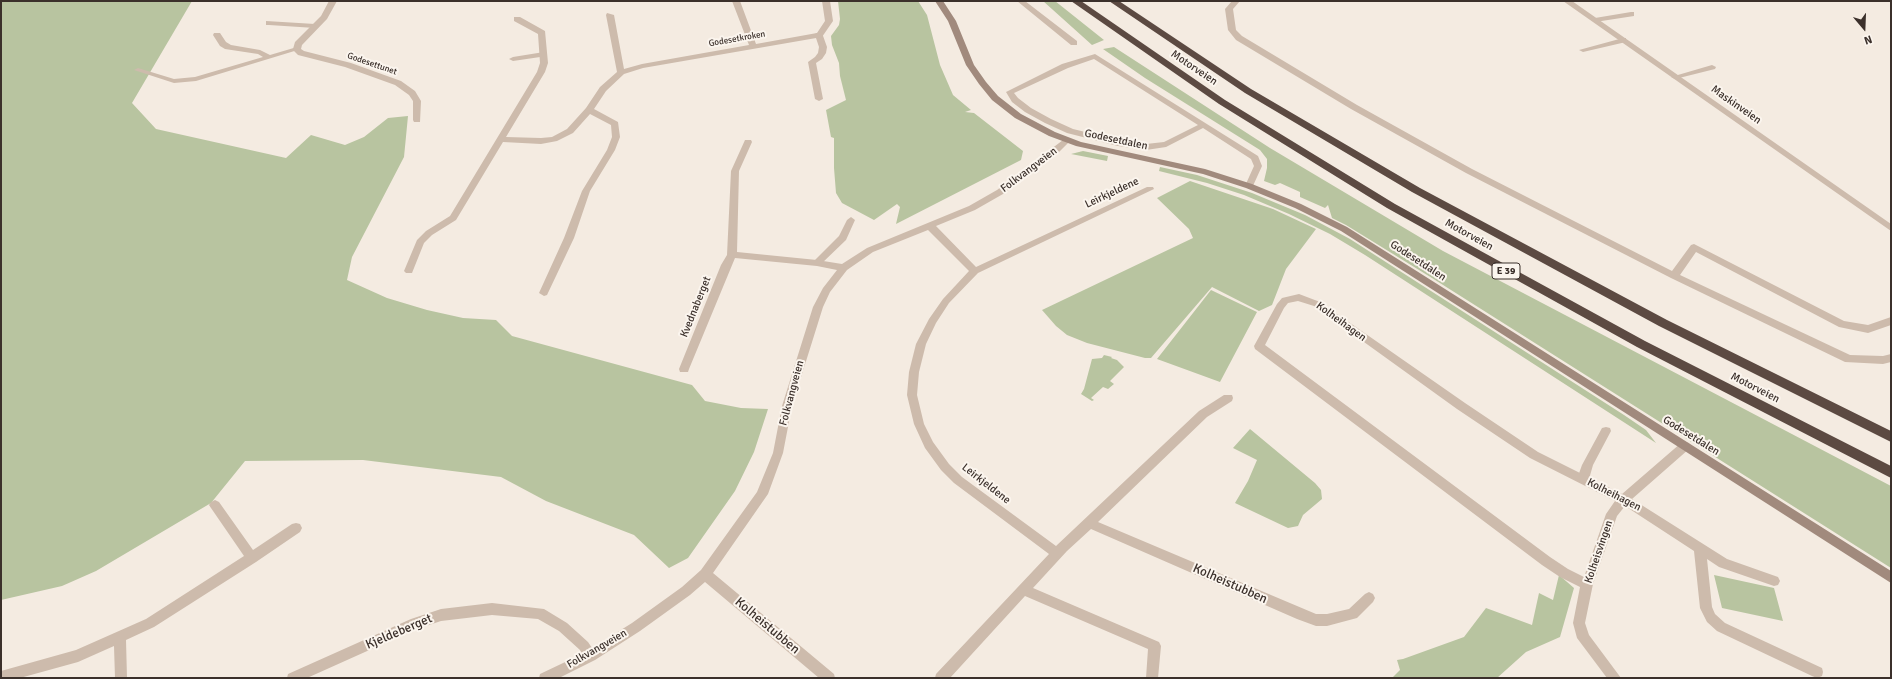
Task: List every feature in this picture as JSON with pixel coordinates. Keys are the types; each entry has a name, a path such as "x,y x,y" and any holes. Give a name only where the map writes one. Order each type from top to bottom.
{"highway":[{"name":"Motorveien","path":"1075,1 1112,28 1271,133 1457,244 1641,344 1891,472"},
{"name":"Motorveien","path":"1113,1 1160,34 1290,117 1476,224 1676,330 1891,436"}],"main road":[{"name":"Godesetdalen","path":"939,1 954,26 970,65 995,98 1018,116 1067,140 1091,148 1205,172 1249,186 1314,214 1368,243 1891,578"}],"street":[{"path":"138,70 162,78 185,81 207,77 298,49 298,44 324,16 333,1"},
{"path":"736,1 752,47"},
{"path":"819,99 812,62 822,53 823,47 819,35 829,21 826,1"},
{"path":"1021,1 1074,43"},
{"path":"1236,1 1229,9 1232,30 1239,38 1354,107 1469,171 1674,276 1849,359 1883,360 1891,358"},
{"name":"Maskinveien","path":"1567,1 1891,228"},
{"path":"1595,20 1631,14"},
{"path":"610,15 621,72"},
{"path":"409,272 420,242 429,233 453,218 541,72 544,54 542,33 517,19"},
{"path":"269,23 315,26"},
{"path":"217,35 223,44 228,47 260,52 269,57"},
{"name":"Godesetkroken","path":"500,139 541,141 554,139 570,130 589,110 603,89 621,72 642,66 819,35"},
{"path":"1582,50 1622,40"},
{"name":"Godesettunet","path":"298,49 301,53 348,65 398,83 412,93 416,100 417,120"},
{"path":"513,59 544,54"},
{"path":"1203,125 1166,144 1146,146 1118,143 1070,130 1048,122 1015,100 1010,92 1059,68 1095,56 1255,158 1258,166 1249,186"},
{"path":"1675,77 1712,67"},
{"path":"544,293 569,238 586,191 611,150 616,137 615,124 589,110"},
{"name":"Folkvangveien","path":"545,678 590,656 686,591 705,574 762,494 778,453 787,406 818,307 826,290 844,268 870,250 890,240 930,226 972,208 1000,192 1037,166 1067,140"},
{"name":"Kvednaberget","path":"684,369 726,265 732,255 735,171 748,142"},
{"name":"Leirkjeldene","path":"1057,553 958,480 945,467 929,445 919,424 912,395 914,372 921,344 932,322 946,301 976,271 1150,188"},
{"path":"817,263 843,238 851,220"},
{"path":"930,226 976,271"},
{"path":"1674,276 1694,247 1842,324 1868,329 1891,321"},
{"path":"732,255 817,263 844,268"},
{"name":"Kolheihagen","path":"1587,584 1564,573 1546,561 1259,346 1280,306 1291,298 1306,298 1317,304 1461,406 1534,455 1624,499 1723,562 1774,581"},
{"path":"941,678 1057,553 1203,414 1228,398"},
{"path":"1584,479 1588,465 1606,431"},
{"name":"Kolheisvingen","path":"1615,678 1583,638 1579,623 1587,584 1612,514 1624,499 1685,446"},
{"path":"215,505 252,558"},
{"name":"Kolheistubben","path":"1088,523 1301,615 1316,620 1327,620 1353,614 1369,598"},
{"path":"1,677 78,656 150,623 296,528"},
{"path":"1700,548 1706,608 1711,618 1721,627 1817,672"},
{"name":"Kolheistubben","path":"705,574 829,678"},
{"path":"1023,589 1155,646 1152,678"},
{"name":"Kjeldeberget","path":"293,678 411,625 441,615 492,609 540,613 563,627 584,646 590,656"},
{"path":"120,638 121,678"}],"green space":[{"path":"1,1 192,1 132,103 156,129 286,158 311,135 345,145 364,137 388,118 408,116 404,157 352,257 347,280 387,298 427,310 463,318 496,320 512,336 692,385 705,401 741,408 768,409 754,452 735,491 688,558 669,568 634,535 546,501 501,477 363,460 245,461 211,503 96,571 62,586 1,600"},
{"path":"838,1 918,1 927,15 940,65 953,95 971,110 965,112 974,113 1023,151 1021,160 896,224 900,207 897,204 874,220 842,203 836,193 834,138 831,137 826,110 846,100 840,76 839,63 832,45 831,36 839,25 840,19"},
{"path":"1043,1 1055,1 1104,40 1092,45"},
{"path":"1114,47 1270,148 1443,251 1891,486 1891,568 1432,278 1346,225 1332,218 1328,205 1325,208 1300,197 1300,192 1280,183 1275,185 1264,181 1267,168 1267,159 1260,150 1145,78 1103,49"},
{"path":"1083,151 1108,156 1107,161 1071,154"},
{"path":"1160,167 1197,175 1252,193 1305,215 1350,239 1624,415 1646,430 1656,443 1365,255 1330,234 1289,214 1244,195 1207,183 1159,171"},
{"path":"1190,181 1273,209 1316,229 1286,269 1272,305 1259,311 1212,287 1151,358 1145,358 1087,343 1067,335 1056,326 1042,310 1193,238 1189,229 1157,198"},
{"path":"1211,290 1257,312 1220,382 1157,359"},
{"path":"1104,355 1117,360 1124,367 1110,381 1114,384 1108,389 1103,387 1091,398 1094,400 1092,401 1081,394 1084,389 1092,359 1102,358"},
{"path":"1250,429 1315,483 1321,490 1322,499 1303,515 1298,526 1288,528 1235,503 1248,481 1257,460 1233,448"},
{"path":"1559,575 1574,588 1560,637 1526,652 1497,678 1392,678 1400,670 1397,660 1464,637 1486,608 1532,625 1539,593 1553,600"},
{"path":"1714,575 1774,588 1783,621 1722,608"}]}
